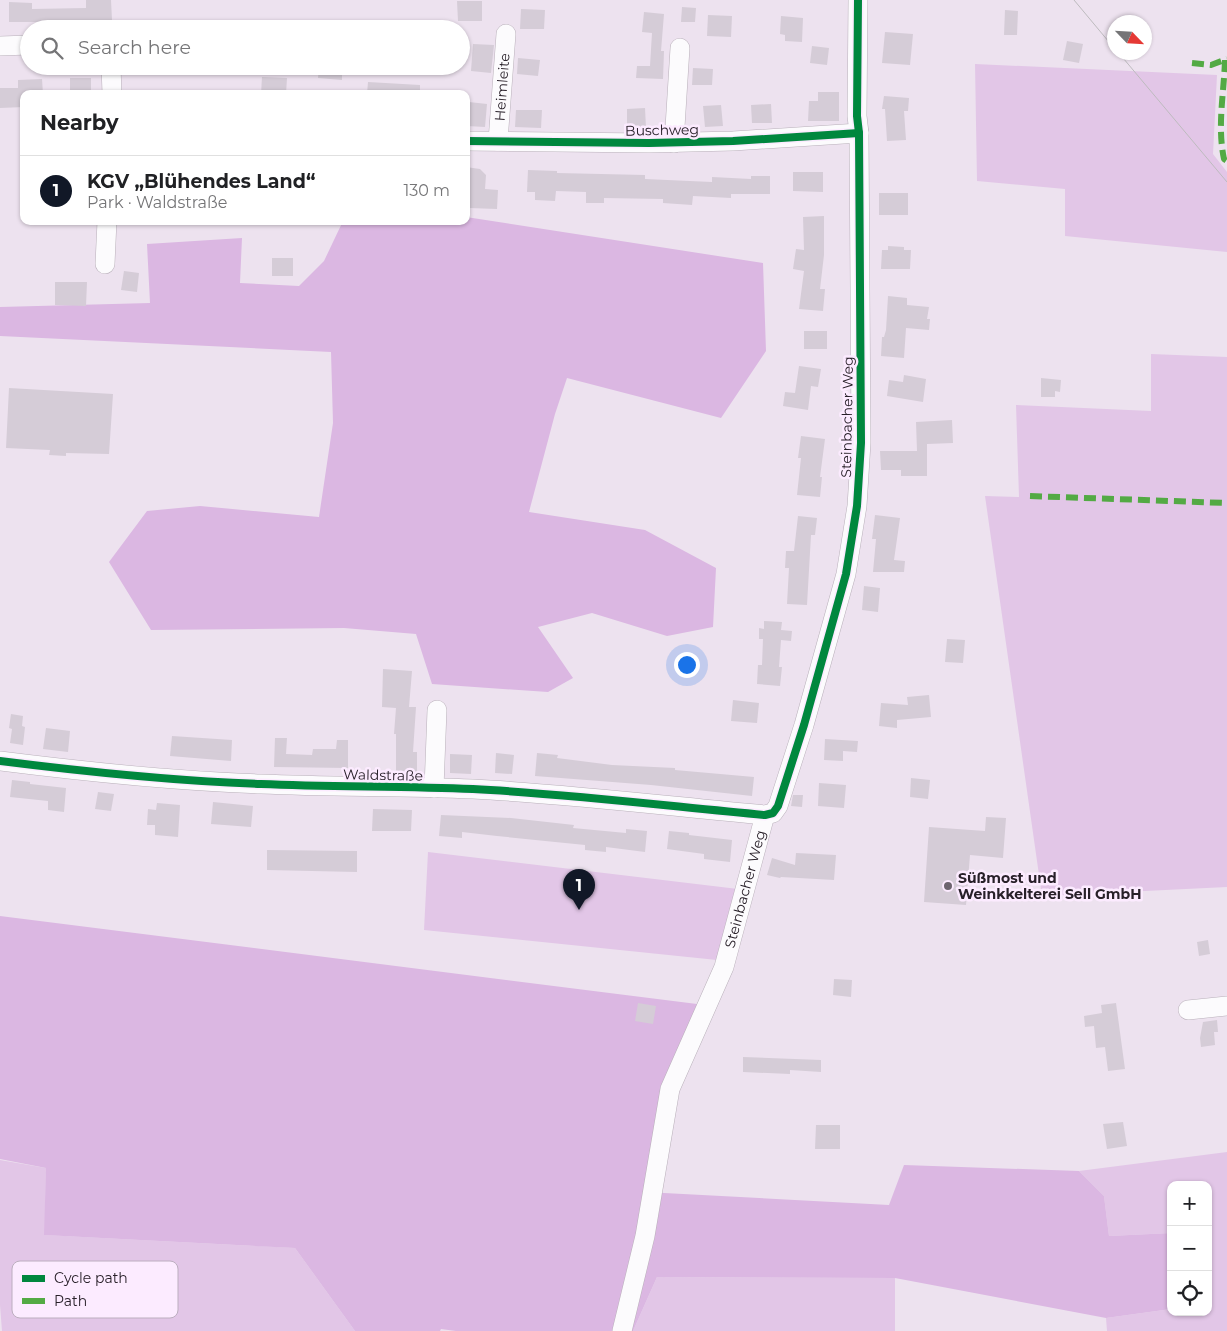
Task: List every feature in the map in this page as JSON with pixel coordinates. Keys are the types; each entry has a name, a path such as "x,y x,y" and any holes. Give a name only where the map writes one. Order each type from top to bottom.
{"street":[{"name":"Steinbacher Weg","path":"622,1331 645,1236 670,1089 724,968 765,815 773,813 778,806 804,725 846,574 857,506 861,442 859,133 857,116 858,0"},
{"name":"Heimleite","path":"498,141 506,34"},
{"path":"0,46 20,45"},
{"path":"674,143 680,48"},
{"path":"111,75 112,90"},
{"name":"Buschweg","path":"470,141 674,143 859,133"},
{"path":"105,264 107,225"},
{"name":"Waldstraße","path":"434,788 438,710"},
{"name":"Waldstraße","path":"0,761 80,771 224,782 434,788 526,793 765,815"},
{"path":"1188,1010 1227,1006"}],"shaded area":[{"path":"975,64 1217,75 1213,154 1227,172 1227,252 1065,236 1065,189 977,181"},
{"path":"470,218 763,263 766,351 721,418 567,378 555,414 529,512 645,530 716,568 713,627 667,636 592,613 538,627 573,678 548,692 432,684 416,634 344,628 151,630 109,562 147,511 200,506 319,517 333,423 331,352 0,336 0,307 150,303 147,244 242,238 240,283 299,286 324,261 341,225 470,225"},
{"path":"1151,354 1227,357 1227,887 1042,896 985,496 1019,497 1016,405 1151,411"},
{"path":"428,852 738,889 717,960 424,930"},
{"path":"0,916 697,1004 661,1101 645,1192 889,1205 904,1165 1079,1171 1104,1196 1109,1236 1167,1233 1167,1310 1106,1318 895,1278 657,1277 633,1331 456,1331 441,1329 440,1331 355,1331 295,1248 44,1235 46,1168 0,1159"},
{"path":"1227,1152 1227,1331 1107,1331 1106,1318 1167,1310 1167,1316 1212,1316 1212,1181 1167,1181 1167,1233 1109,1236 1104,1196 1079,1171"},
{"path":"0,1160 46,1168 45,1235 295,1248 355,1331 2,1331 0,1305"},
{"path":"657,1277 895,1278 895,1331 633,1331"}],"building":[{"path":"86,0 111,0 112,20 20,20 20,22 9,22 9,2 32,3 32,9 86,8"},
{"path":"457,1 482,1 482,21 458,20"},
{"path":"682,7 696,8 695,22 681,22"},
{"path":"521,9 545,10 544,29 520,29"},
{"path":"1005,10 1018,11 1017,35 1004,35"},
{"path":"644,12 664,14 661,51 664,51 663,79 636,78 637,66 650,66 652,33 642,32"},
{"path":"708,15 732,16 731,37 707,36"},
{"path":"781,16 803,18 802,42 785,41 785,35 780,34"},
{"path":"885,32 913,34 910,65 882,63"},
{"path":"1067,41 1083,44 1079,63 1063,60"},
{"path":"473,44 494,45 491,73 471,71"},
{"path":"812,46 829,48 827,65 810,63"},
{"path":"518,58 540,60 538,76 517,74"},
{"path":"693,68 713,69 712,85 692,85"},
{"path":"318,75 342,75 342,80 318,78"},
{"path":"262,77 287,78 286,90 261,90"},
{"path":"70,78 91,78 91,90 70,90"},
{"path":"42,79 43,90 20,90 20,107 0,108 0,88 18,88 18,80"},
{"path":"368,82 420,85 420,90 367,90"},
{"path":"818,92 839,92 839,121 808,121 809,101 818,101"},
{"path":"884,96 909,98 908,111 904,111 906,140 887,141 885,109 882,109"},
{"path":"470,102 487,104 485,127 470,126"},
{"path":"771,104 772,123 752,123 751,105"},
{"path":"721,105 723,126 705,127 703,106"},
{"path":"645,108 646,128 627,128 627,109"},
{"path":"516,110 542,110 541,128 515,127"},
{"path":"470,168 480,169 486,175 485,189 498,190 497,209 470,208"},
{"path":"528,170 557,171 557,173 645,175 645,179 712,182 712,177 751,179 751,176 770,176 770,194 731,194 731,198 693,196 692,205 663,203 663,199 604,198 604,203 586,203 586,192 556,191 555,201 535,200 535,192 527,192"},
{"path":"793,172 823,172 823,192 793,191"},
{"path":"879,193 908,193 908,215 879,215"},
{"path":"824,216 824,255 820,289 825,289 823,311 799,309 804,271 793,269 796,249 804,250 803,217"},
{"path":"888,246 904,247 904,250 911,250 910,269 881,269 882,250 888,250"},
{"path":"272,258 293,258 293,276 272,276"},
{"path":"124,271 139,273 137,292 121,290"},
{"path":"55,282 87,282 86,306 55,305"},
{"path":"888,296 907,298 907,305 929,307 927,319 930,319 929,330 906,328 904,358 881,356 882,337 884,337 886,330"},
{"path":"804,331 827,331 827,349 804,349"},
{"path":"799,366 821,369 818,387 811,386 808,410 783,406 785,392 795,393"},
{"path":"904,375 926,379 923,402 887,396 889,380 903,382"},
{"path":"1041,378 1061,380 1060,392 1055,391 1055,397 1041,397"},
{"path":"9,388 113,394 109,454 66,453 66,456 49,455 50,450 6,448"},
{"path":"952,420 953,443 927,444 927,476 901,476 901,470 881,470 880,451 917,451 916,422"},
{"path":"801,436 825,439 820,477 822,477 820,497 797,495 801,458 798,458"},
{"path":"875,515 900,518 894,560 905,561 904,572 873,572 876,539 872,539"},
{"path":"798,516 817,518 815,535 811,535 807,605 787,604 789,568 785,568 786,551 794,551"},
{"path":"864,586 880,588 878,612 862,610"},
{"path":"764,621 782,622 781,630 792,631 791,641 781,640 779,667 782,667 780,686 757,684 758,665 762,665 763,639 759,639 759,628 764,629"},
{"path":"947,639 965,640 963,663 945,662"},
{"path":"383,669 412,671 409,707 416,707 413,752 417,752 417,772 396,772 396,734 394,734 396,708 382,707"},
{"path":"929,695 931,717 897,720 897,728 879,726 881,703 908,705 907,697"},
{"path":"733,700 759,703 757,723 731,721"},
{"path":"11,714 23,716 22,726 25,727 23,745 10,743 12,729 9,728"},
{"path":"46,728 70,731 68,752 43,749"},
{"path":"172,736 232,740 231,761 170,756"},
{"path":"275,738 287,738 286,754 312,755 313,749 336,749 337,740 348,740 348,768 274,767"},
{"path":"825,739 858,741 857,752 843,751 843,761 824,760"},
{"path":"496,753 514,755 512,774 495,773"},
{"path":"537,753 558,755 557,758 612,765 675,768 675,770 754,777 752,796 651,785 535,776"},
{"path":"450,754 472,755 471,774 450,773"},
{"path":"911,778 930,780 928,799 910,797"},
{"path":"12,780 66,788 64,812 48,810 48,801 10,797"},
{"path":"819,783 846,785 844,808 818,806"},
{"path":"98,792 114,794 111,811 95,809"},
{"path":"793,795 803,795 802,807 791,806"},
{"path":"213,802 253,806 251,827 211,824"},
{"path":"157,803 180,805 178,837 155,835 155,825 147,825 148,809 156,810"},
{"path":"373,809 412,810 411,831 372,831"},
{"path":"441,815 511,818 574,825 573,828 626,833 626,829 647,831 645,852 606,847 606,852 585,850 585,845 462,832 462,838 439,836"},
{"path":"986,817 1006,818 1003,858 970,855 966,905 924,902 929,827 985,831"},
{"path":"669,831 732,840 730,862 704,859 704,854 667,849"},
{"path":"267,850 357,851 357,872 267,870"},
{"path":"796,853 836,855 834,880 780,878 767,875 772,858 795,865"},
{"path":"1208,940 1210,954 1199,956 1197,942"},
{"path":"834,979 852,980 851,997 833,995"},
{"path":"638,1003 656,1006 653,1024 635,1021"},
{"path":"1116,1003 1125,1069 1108,1071 1105,1047 1096,1048 1094,1026 1085,1027 1084,1016 1102,1013 1101,1005"},
{"path":"1217,1020 1218,1032 1214,1032 1215,1045 1201,1047 1200,1038 1203,1022"},
{"path":"743,1057 821,1060 821,1072 790,1070 790,1074 743,1072"},
{"path":"1123,1122 1127,1146 1107,1149 1103,1124"},
{"path":"816,1125 840,1125 840,1149 815,1149"}],"tram line":[{"path":"1074,0 1107,40"},
{"path":"1125,60 1227,182"}],"marked path":[{"path":"1192,63 1211,65 1227,59"},
{"path":"1225,60 1221,134 1224,159 1227,161"},
{"path":"1030,496 1227,503"}],"cycle path":[{"path":"0,761 196,781 473,789 582,797 765,815 773,813 778,806 804,725 846,574 857,506 861,443 859,133 857,116 858,0"},
{"path":"470,141 649,143 733,141 859,133"}],"place":[{"name":"Süßmost und Weinkkelterei Sell GmbH","path":"948,886"},
{"name":"KGV „Blühendes Land“","path":"579,910"}]}
